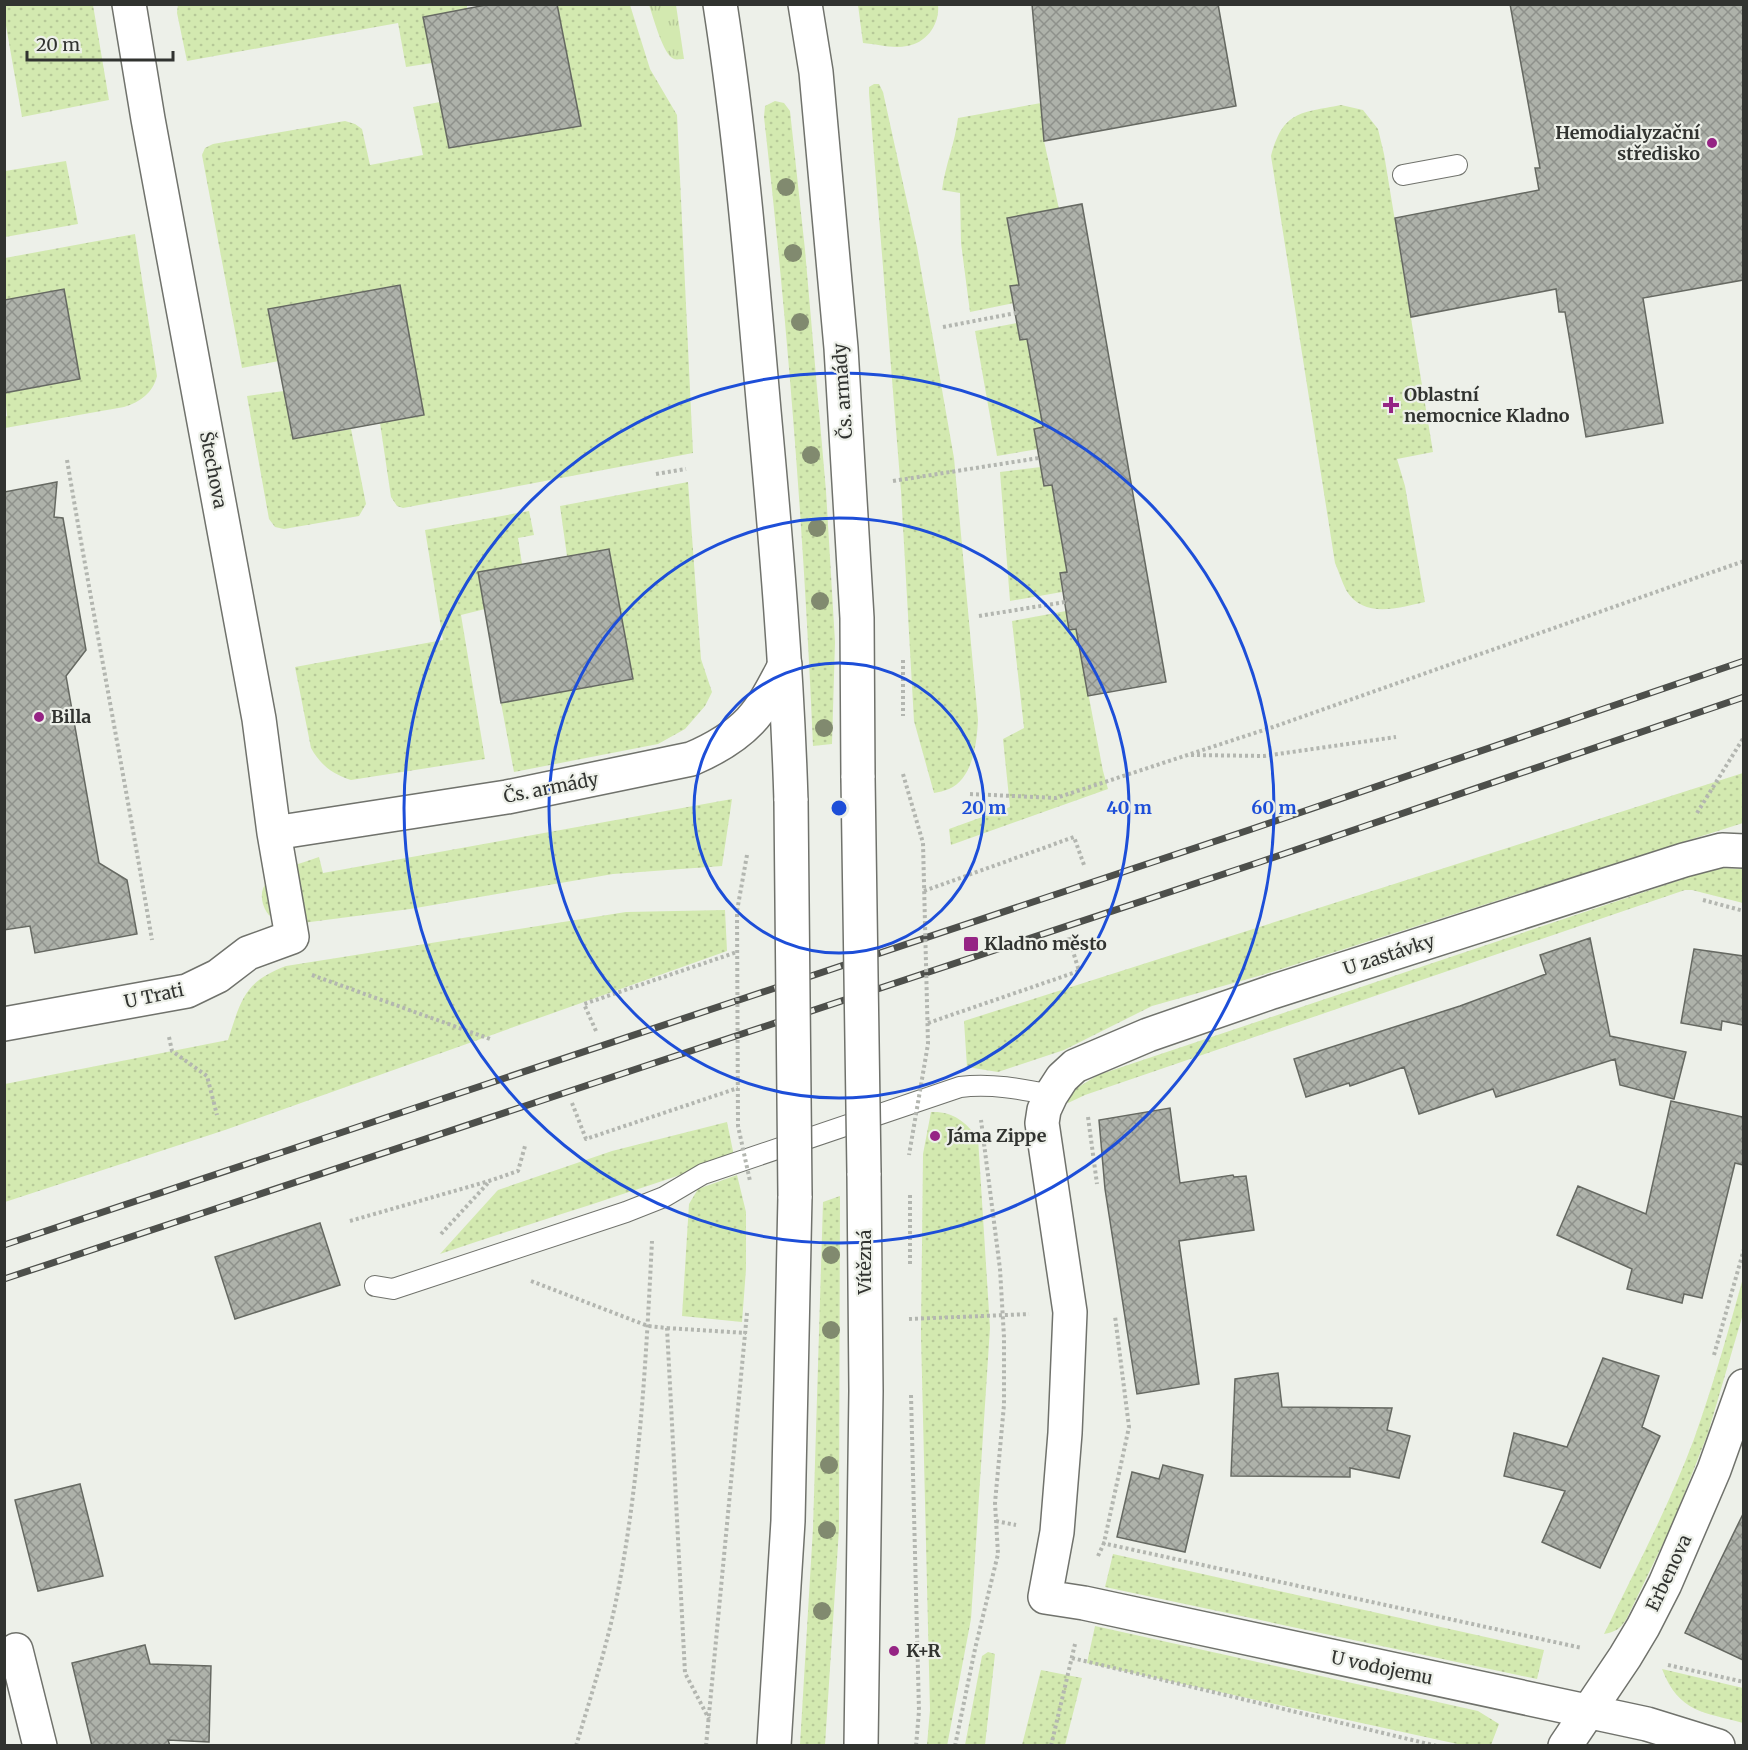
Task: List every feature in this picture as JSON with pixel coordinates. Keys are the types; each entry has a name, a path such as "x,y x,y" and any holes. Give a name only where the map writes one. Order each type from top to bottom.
{"street":[{"name":"Štechova","path":"129,4 148,119 259,719 274,833 292,937"},
{"path":"720,4 732,85 753,283 785,665 791,801 795,1196 788,1521 774,1746"},
{"name":"Čs. armády","path":"805,4 816,72 841,348 857,618 858,778"},
{"name":"Čs. armády","path":"274,833 507,797 691,759 714,749 750,722 765,702 785,665"},
{"name":"Vítězná","path":"858,778 866,1391 861,1746"},
{"name":"U zastávky","path":"1052,1095 1062,1077 1075,1066 1148,1035 1272,992 1684,860 1722,850 1743,851"},
{"name":"U Trati","path":"4,1024 187,991 218,976 248,953 292,937"},
{"path":"1052,1095 1044,1110 1042,1123 1070,1312 1065,1433 1057,1532"},
{"name":"Erbenova","path":"1565,1746 1643,1627 1684,1542 1714,1470 1743,1386"},
{"name":"U vodojemu","path":"1057,1532 1045,1597 1084,1603 1647,1724 1718,1746"},
{"path":"16,1650 40,1746"}],"lane":[{"path":"1403,175 1457,165"},
{"path":"375,1286 393,1289 654,1201 703,1174 960,1087 978,1085 1015,1088 1052,1095"}],"path":[{"path":"943,327 1016,313"},
{"path":"892,481 1039,458"},
{"path":"68,460 99,649 125,781 152,940"},
{"path":"656,474 686,469"},
{"path":"970,794 1056,798 1284,723 1743,561"},
{"path":"980,616 1065,602"},
{"path":"1188,755 1264,756 1396,737"},
{"path":"1692,820 1743,737"},
{"path":"900,764 922,843 928,1023 928,1044 908,1159"},
{"path":"924,891 1074,837 1084,865"},
{"path":"748,846 737,911 738,1126 752,1188"},
{"path":"1696,898 1743,910"},
{"path":"928,1023 1079,971 1068,935"},
{"path":"596,1031 584,1004 737,952"},
{"path":"310,975 490,1039"},
{"path":"167,1028 172,1051 207,1076 217,1115"},
{"path":"955,1746 998,1554 995,1503 1004,1405 1004,1337 1000,1269 984,1155 978,1085"},
{"path":"572,1103 586,1139 738,1088"},
{"path":"1088,1115 1097,1185"},
{"path":"350,1221 518,1171 525,1146"},
{"path":"434,1242 489,1181"},
{"path":"909,1192 910,1272"},
{"path":"576,1746 609,1630 628,1533 637,1468 648,1326 654,1201"},
{"path":"533,1282 648,1326 746,1333"},
{"path":"910,1308 909,1320 988,1316"},
{"path":"706,1746 747,1311"},
{"path":"1051,1746 1084,1603 1094,1565 1104,1543 1130,1427 1114,1312"},
{"path":"667,1328 685,1673 709,1719"},
{"path":"911,1389 919,1711 916,1746"},
{"path":"996,1521 1057,1532 1743,1682"},
{"path":"1072,1658 1437,1746"}],"green space":[{"path":"178,4 467,4 467,9 423,17 432,63 406,67 398,23 187,61 177,13"},
{"path":"4,5 93,5 109,100 22,117"},
{"path":"557,5 630,5 650,69 677,115 693,453 403,508 397,506 391,497 380,423 424,415 400,285 279,361 242,368 202,155 205,148 213,144 345,121 362,129 370,165 423,155 413,107 440,102 449,148 580,126"},
{"path":"649,5 676,5 684,59 674,59 666,50"},
{"path":"858,5 938,5 934,26 921,41 902,47 863,43"},
{"path":"879,84 883,92 917,247 954,458 978,720 975,749 964,777 949,789 934,793 914,721 901,491 869,93 869,87"},
{"path":"775,101 784,103 790,111 805,250 826,491 835,642 832,744 813,746 794,431 781,274 764,117 765,106"},
{"path":"1041,103 1044,141 1059,209 1007,218 1019,285 1011,286 1014,303 970,312 961,243 960,193 942,190 958,118"},
{"path":"1341,105 1363,110 1378,129 1433,452 1397,459 1405,486 1425,602 1393,608 1371,608 1353,599 1346,590 1335,563 1271,156 1281,130 1288,122 1304,113"},
{"path":"66,161 78,224 5,237 5,171"},
{"path":"135,234 157,376 149,392 124,407 5,428 5,417 7,416 5,393 80,379 64,289 5,300 5,258"},
{"path":"1017,323 1027,339 1043,427 1034,429 1038,449 997,456 975,331"},
{"path":"284,391 293,439 351,429 366,504 359,516 284,529 275,527 269,519 247,396"},
{"path":"1041,467 1052,485 1067,572 1060,574 1062,592 1010,601 1000,472"},
{"path":"688,482 701,659 712,692 705,706 685,729 658,744 514,772 501,703 633,679 609,549 567,556 560,506"},
{"path":"529,511 534,535 518,538 522,564 478,572 485,609 461,615 485,759 351,780 328,768 311,748 295,667 443,640 425,530"},
{"path":"1066,611 1069,630 1076,629 1108,789 951,845 949,829 1010,807 1003,739 1024,728 1012,621"},
{"path":"1743,773 1743,823 1262,975 1152,1006 1064,1050 998,1072 967,1067 964,1021"},
{"path":"732,799 722,866 613,874 410,909 287,925 272,918 263,904 262,893 271,878 290,867 319,857 323,873"},
{"path":"1722,868 1743,869 1743,903 1685,890 1085,1095 1068,1103 1067,1094 1098,1075 1707,871"},
{"path":"725,910 727,951 225,1130 5,1202 5,1084 228,1040 236,1014 252,986 272,972 286,966 626,912"},
{"path":"931,1112 952,1115 978,1138 990,1328 971,1619 947,1746 927,1745 930,1710 921,1335 923,1154"},
{"path":"727,1122 734,1156 440,1254 498,1190 612,1151"},
{"path":"737,1175 746,1212 746,1269 742,1322 682,1316 689,1204 698,1189"},
{"path":"840,1196 839,1529 825,1745 800,1745 813,1528 823,1202"},
{"path":"1743,1278 1743,1314 1708,1433 1673,1523 1626,1620 1617,1630 1604,1634 1663,1513 1694,1439"},
{"path":"1113,1554 1544,1650 1537,1679 1105,1587"},
{"path":"1095,1626 1478,1711 1499,1724 1491,1745 1462,1745 1087,1663"},
{"path":"988,1652 995,1654 985,1745 965,1745 982,1656"},
{"path":"1662,1669 1743,1688 1743,1723 1705,1713 1685,1703 1669,1684"},
{"path":"1041,1670 1082,1678 1065,1745 1022,1745"}],"building":[{"path":"491,4 557,4 581,126 449,148 423,17"},
{"path":"1032,4 1218,4 1236,106 1044,141"},
{"path":"1510,4 1743,4 1743,280 1643,298 1663,423 1586,437 1565,312 1559,312 1556,289 1411,317 1395,218 1539,190 1535,168 1540,168"},
{"path":"1082,204 1166,682 1088,696 1076,629 1069,630 1060,573 1067,572 1052,485 1044,486 1034,429 1043,427 1027,339 1020,340 1010,286 1019,285 1007,218"},
{"path":"400,285 424,415 293,439 268,309"},
{"path":"64,289 80,379 4,393 4,300"},
{"name":"Billa","path":"57,482 54,517 63,518 86,650 66,676 99,863 127,880 137,934 35,953 30,926 4,930 4,492"},
{"path":"609,549 633,679 501,703 478,572"},
{"path":"1590,938 1610,1036 1686,1052 1674,1099 1620,1085 1615,1059 1496,1097 1493,1089 1419,1114 1404,1067 1350,1086 1349,1083 1306,1097 1294,1059 1460,1006 1546,974 1540,955"},
{"path":"1694,949 1743,956 1743,1025 1722,1021 1721,1030 1681,1023"},
{"path":"1671,1101 1743,1117 1743,1165 1735,1163 1702,1298 1684,1294 1682,1303 1627,1289 1632,1269 1557,1235 1578,1186 1646,1214"},
{"path":"1170,1108 1180,1183 1233,1175 1234,1177 1246,1176 1254,1230 1179,1241 1199,1384 1137,1394 1105,1189 1099,1120"},
{"path":"320,1223 340,1285 235,1319 215,1257"},
{"path":"1603,1358 1659,1376 1642,1427 1660,1436 1600,1568 1542,1542 1565,1491 1504,1476 1514,1433 1567,1447"},
{"path":"1278,1373 1282,1407 1392,1408 1387,1430 1410,1436 1399,1478 1350,1468 1350,1477 1231,1476 1235,1379"},
{"path":"1163,1465 1203,1475 1185,1552 1117,1537 1132,1472 1159,1479"},
{"path":"80,1484 103,1576 38,1591 15,1500"},
{"path":"1743,1514 1743,1660 1685,1633"},
{"path":"145,1645 150,1664 211,1666 209,1742 168,1740 170,1746 92,1746 72,1663"}],"railway":[{"path":"4,1245 1249,830 1744,661"},
{"path":"4,1279 1260,862 1744,697"}],"place":[{"name":"Hemodialyzační středisko","path":"1712,143"},
{"name":"Oblastní nemocnice Kladno","path":"1391,405"},
{"name":"Billa","path":"39,717"},
{"name":"Kladno město","path":"971,944"},
{"name":"Jáma Zippe","path":"935,1136"},
{"name":"K+R","path":"894,1651"}]}
